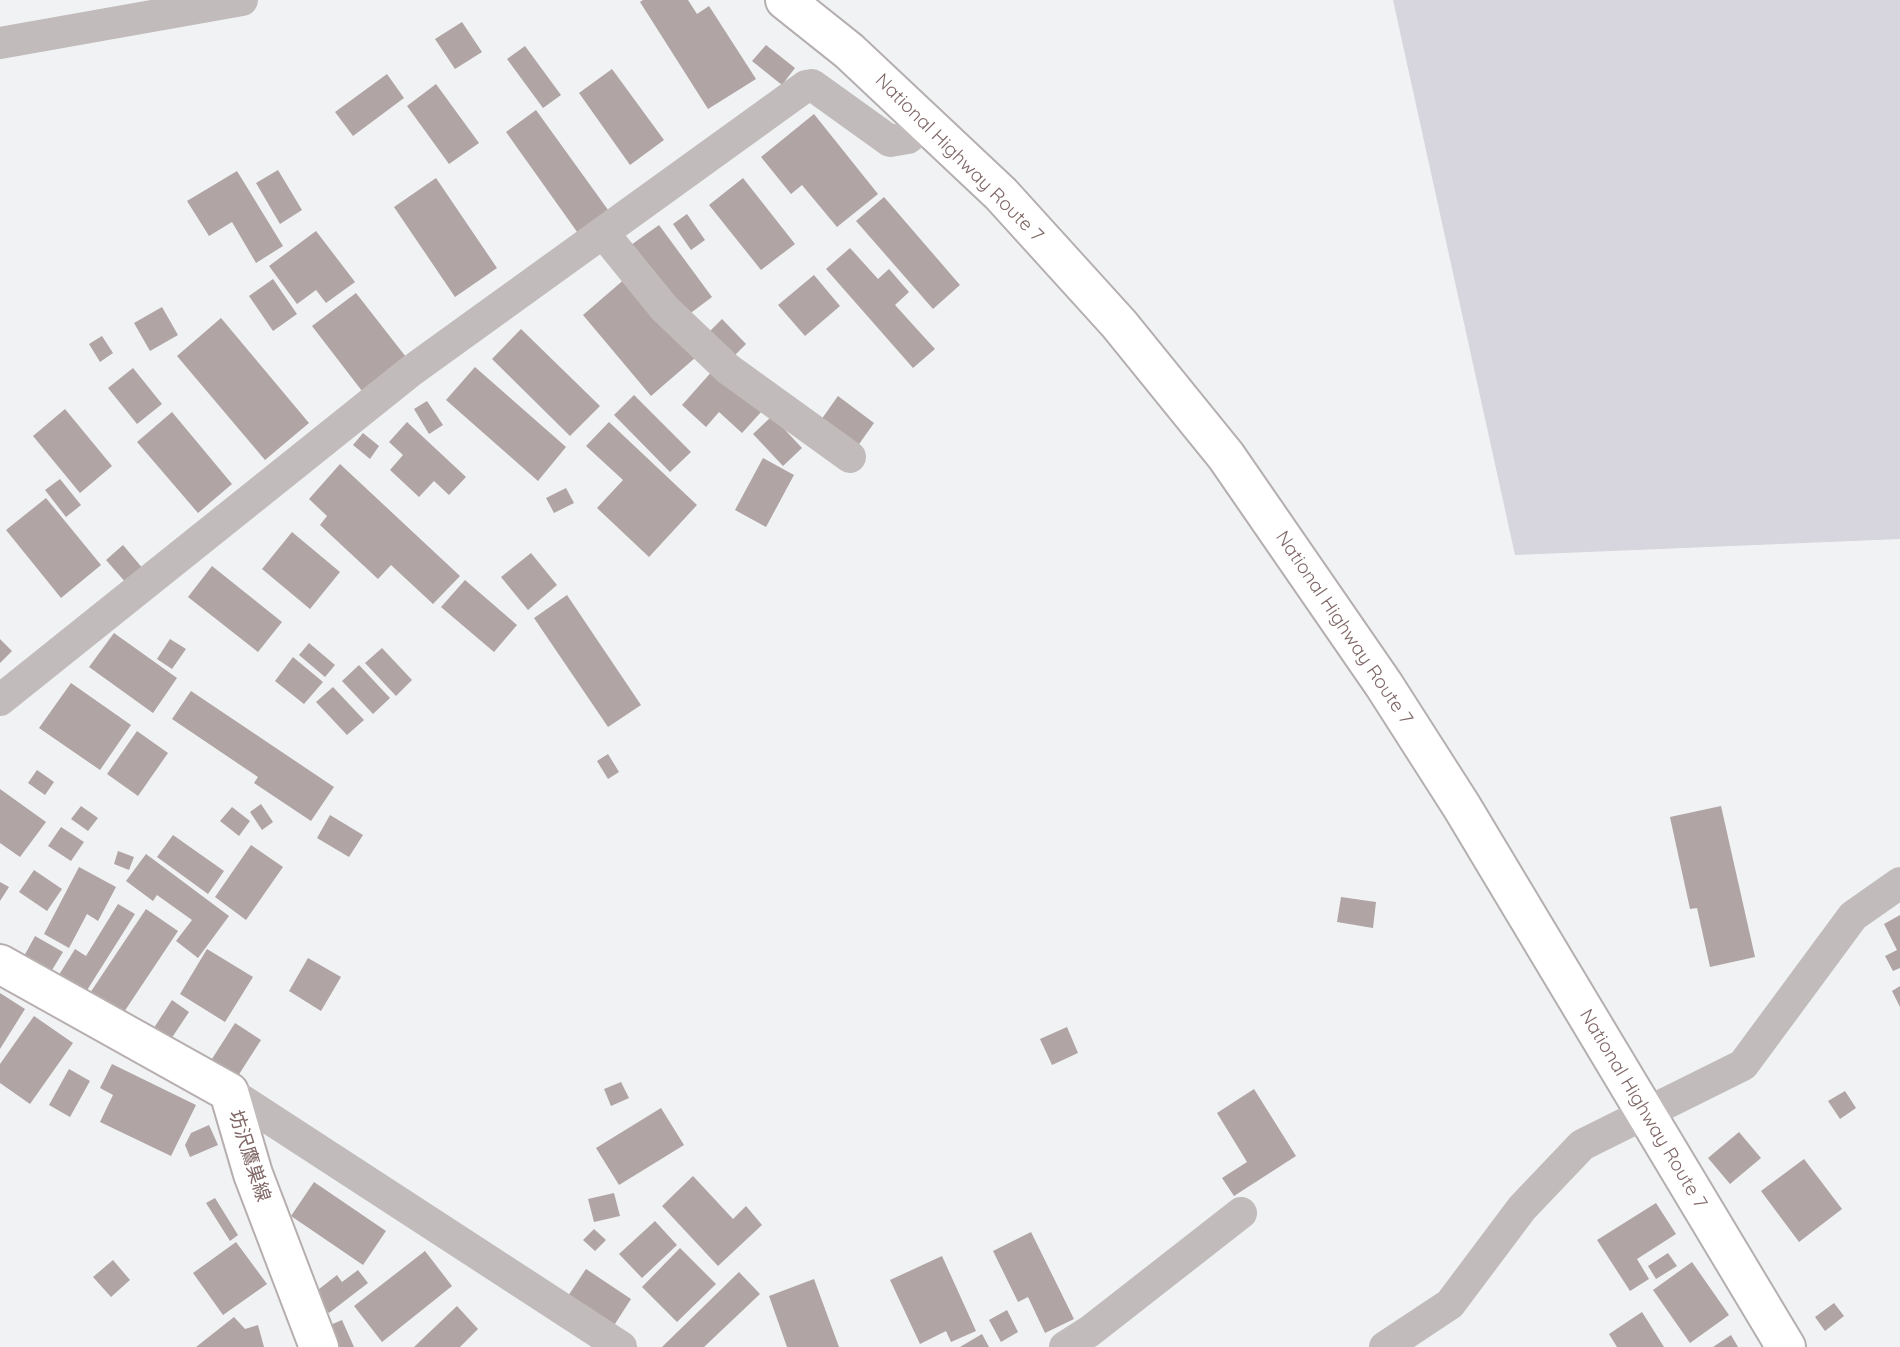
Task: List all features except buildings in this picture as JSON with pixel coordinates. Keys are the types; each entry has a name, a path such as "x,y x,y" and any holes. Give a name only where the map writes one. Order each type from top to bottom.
{"main road":[{"name":"National Highway Route 7","path":"785,0 849,51 1001,194 1110,314 1226,456 1398,708 1786,1347"},
{"name":"坊沢鷹巣線","path":"0,964 229,1092 253,1174 319,1347"}],"street":[{"path":"0,43 242,0"},
{"path":"0,700 411,371 806,86 812,85 890,142 908,138 927,122"},
{"path":"604,234 664,307 727,369 850,457"},
{"path":"1385,1347 1450,1304 1522,1208 1582,1145 1645,1111 1743,1065 1853,916 1900,883"},
{"path":"229,1092 621,1347"},
{"path":"1065,1347 1090,1331 1241,1213"}],"shaded area":[{"path":"1393,0 1900,0 1900,539 1515,555"}]}
